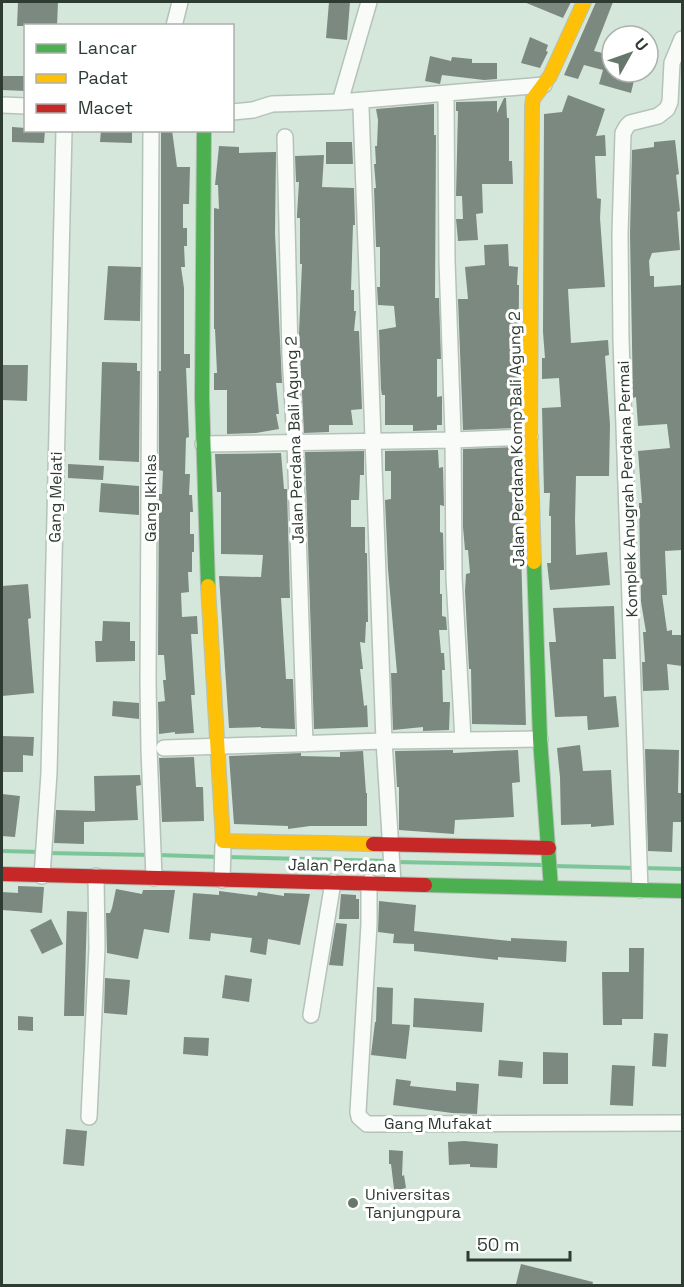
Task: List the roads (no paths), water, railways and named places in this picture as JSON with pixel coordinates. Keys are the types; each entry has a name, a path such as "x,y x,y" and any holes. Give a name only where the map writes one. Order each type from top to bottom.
{"street":[{"path":"174,24 180,2"},
{"path":"340,102 369,2"},
{"name":"Jalan Perdana Komp Bali Agung 2","path":"551,883 540,739 530,437 532,106 533,99 550,76 584,2"},
{"name":"Komplek Anugrah Perdana Permai","path":"640,885 621,340 620,234 623,133 627,126 658,116 667,109 670,102 672,63 682,39"},
{"path":"234,112 253,110 272,104 340,102 544,85"},
{"path":"446,94 454,577 463,740"},
{"path":"2,105 24,106"},
{"path":"361,108 384,741 393,880"},
{"name":"Gang Melati","path":"43,869 49,773 64,132"},
{"name":"Gang Ikhlas","path":"151,132 148,692 154,872"},
{"path":"204,132 200,252 203,444 209,612 223,874"},
{"name":"Jalan Perdana Bali Agung 2","path":"285,137 290,355 305,744"},
{"path":"203,444 530,437"},
{"path":"164,748 540,739"},
{"path":"223,843 549,851"},
{"name":"Jalan Perdana","path":"2,874 43,869 96,876 154,872 223,874 333,882 393,880 640,885 682,891"},
{"path":"89,1116 97,948 96,876"},
{"path":"311,1015 333,882"},
{"name":"Gang Mufakat","path":"369,882 369,924 358,1112 362,1121 367,1124 682,1124"}],"waterway":[{"path":"2,851 40,852"},
{"path":"47,853 151,855"},
{"path":"158,855 220,857"},
{"path":"227,857 388,861"},
{"path":"395,862 544,865"},
{"path":"554,866 637,868"},
{"path":"644,868 682,869"}],"place":[{"name":"Universitas Tanjungpura","path":"353,1203"}]}
